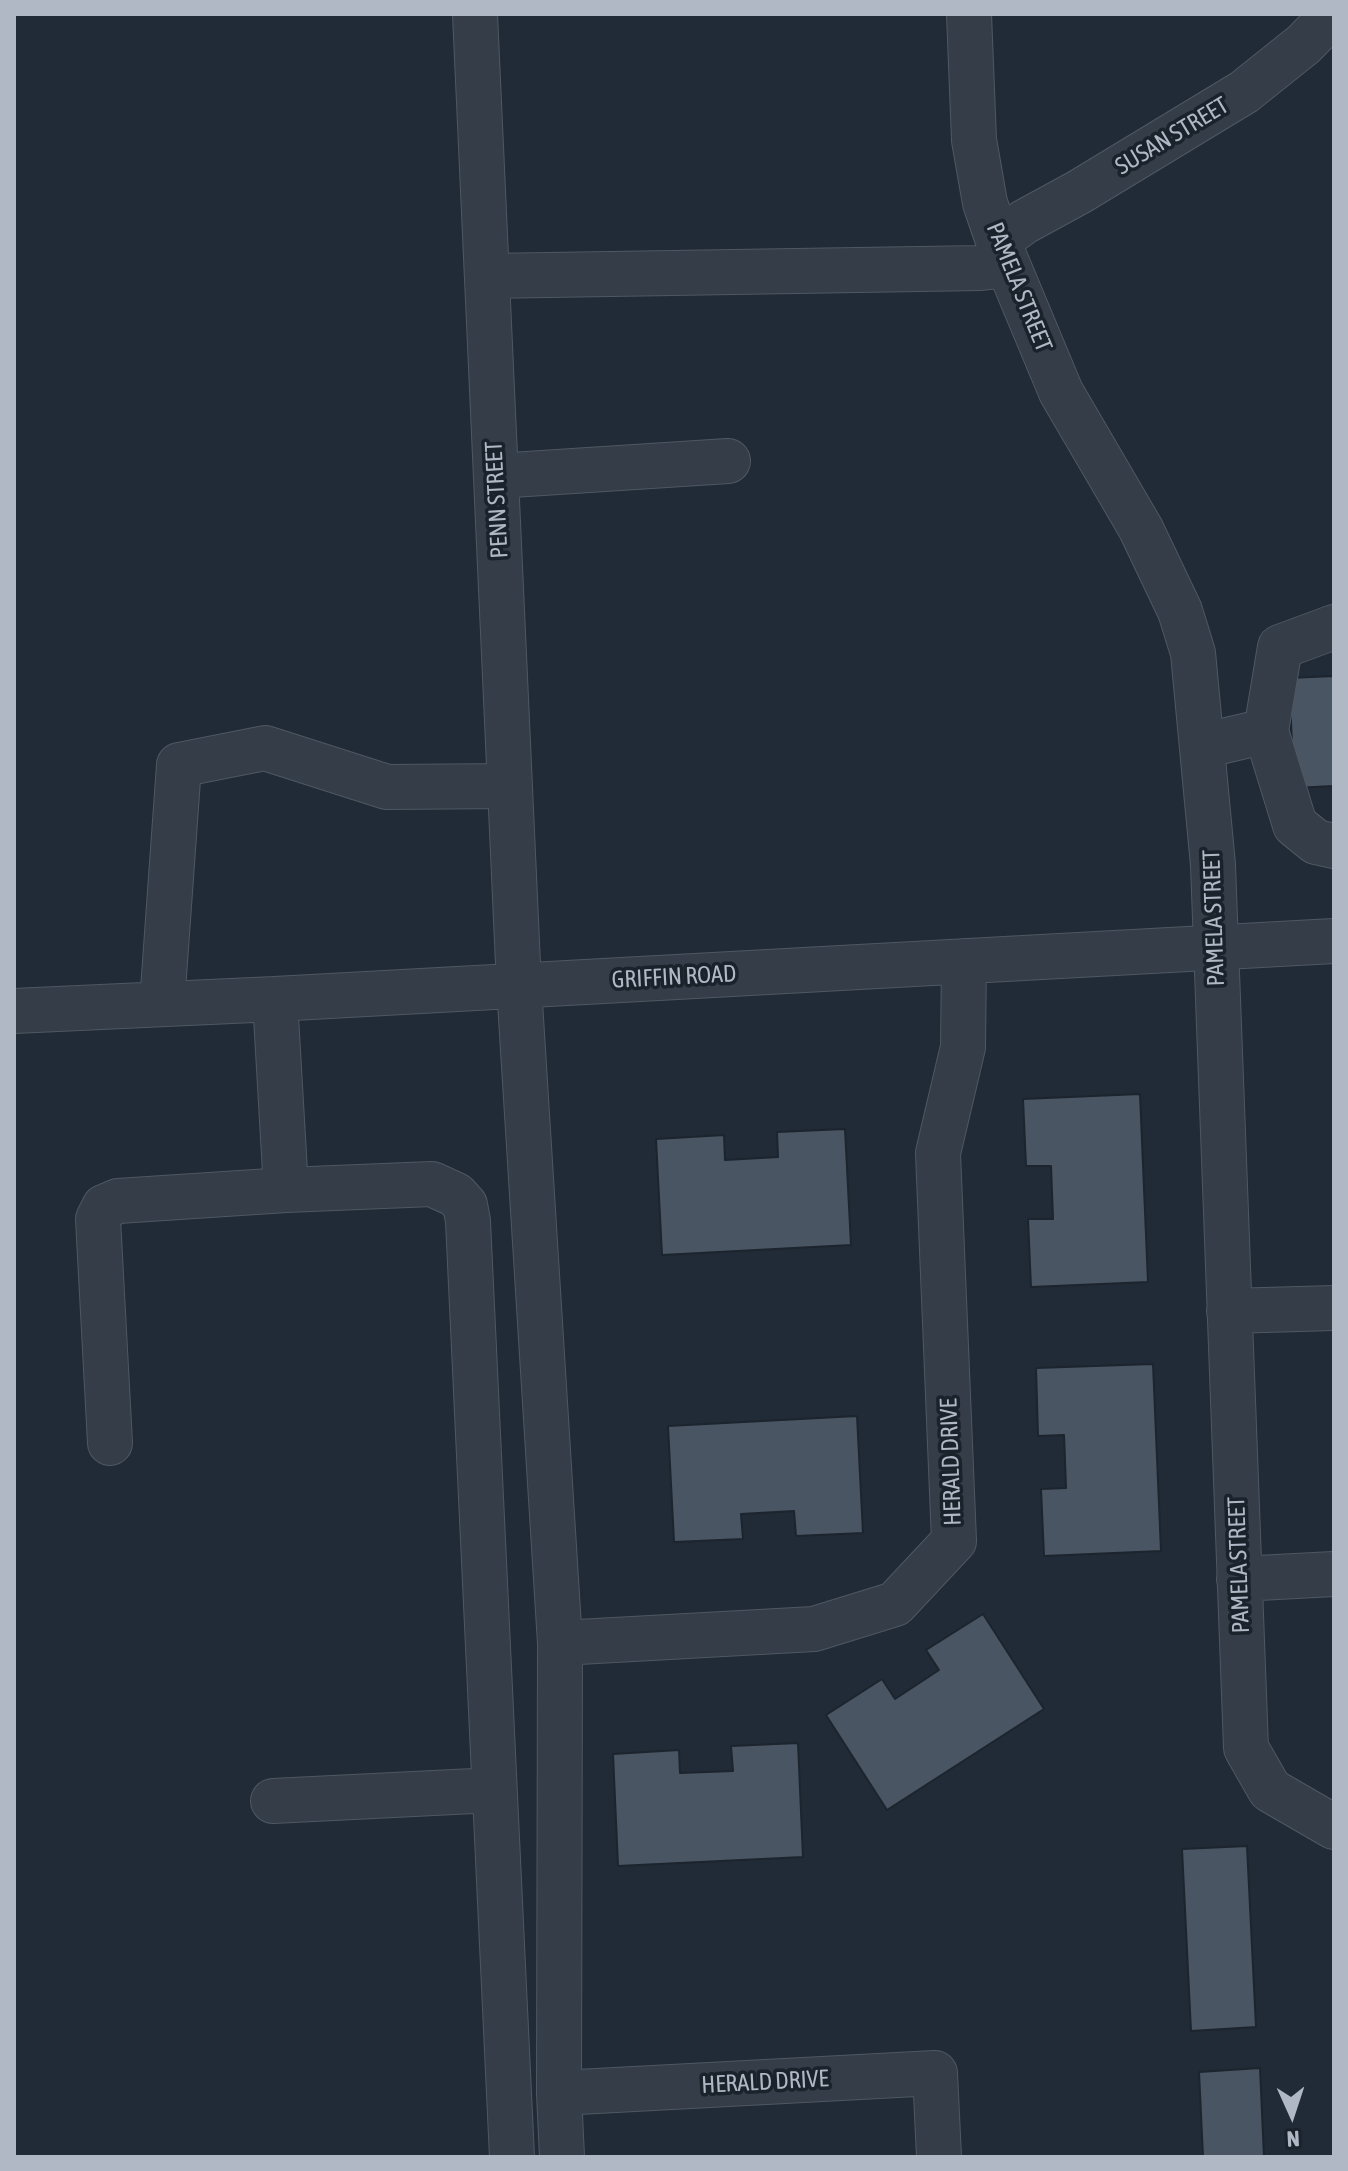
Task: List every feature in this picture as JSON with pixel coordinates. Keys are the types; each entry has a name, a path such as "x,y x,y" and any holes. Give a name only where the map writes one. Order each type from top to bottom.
{"street":[{"name":"PENN STREET","path":"475,14 519,986"},
{"name":"PAMELA STREET","path":"969,14 974,140 985,203 1061,392 1141,529 1180,611 1193,653 1213,865 1246,1748 1270,1790 1334,1827"},
{"name":"SUSAN STREET","path":"1003,253 1024,222 1244,92 1304,44 1333,14"},
{"path":"487,276 965,268 1003,253"},
{"path":"496,476 728,461"},
{"path":"1334,627 1280,647 1266,731 1295,825 1316,842 1334,846"},
{"path":"1202,746 1266,731"},
{"path":"162,1004 179,765 265,748 387,787 510,786"},
{"name":"GRIFFIN ROAD","path":"14,1011 1334,941"},
{"name":"HERALD DRIVE","path":"560,1643 814,1629 895,1604 954,1541 938,1153 963,1047 964,961"},
{"path":"519,986 560,1643 559,2093 562,2157"},
{"path":"275,999 286,1190"},
{"path":"110,1443 98,1219 104,1207 118,1201 432,1184 456,1195 465,1205 469,1237 512,2157"},
{"path":"1229,1311 1334,1308"},
{"path":"1239,1579 1334,1574"},
{"path":"273,1801 494,1790"},
{"name":"HERALD DRIVE","path":"559,2093 935,2073 939,2157"}],"building":[{"path":"1334,676 1334,786 1294,788 1289,678"},
{"path":"1140,1094 1148,1282 1031,1287 1028,1219 1053,1219 1051,1166 1026,1166 1023,1099"},
{"path":"845,1129 851,1245 662,1255 656,1139 724,1135 725,1160 778,1157 777,1132"},
{"path":"1153,1364 1161,1551 1044,1556 1041,1489 1066,1488 1064,1435 1038,1436 1036,1368"},
{"path":"857,1416 863,1533 796,1536 794,1511 741,1514 743,1539 674,1542 668,1426"},
{"path":"983,1614 1044,1709 887,1810 826,1715 882,1679 895,1699 939,1670 926,1650"},
{"path":"798,1743 803,1857 618,1866 613,1754 679,1750 680,1773 733,1771 731,1746"},
{"path":"1247,1846 1256,2027 1191,2031 1182,1849"},
{"path":"1260,2068 1264,2157 1203,2157 1199,2072"}]}
